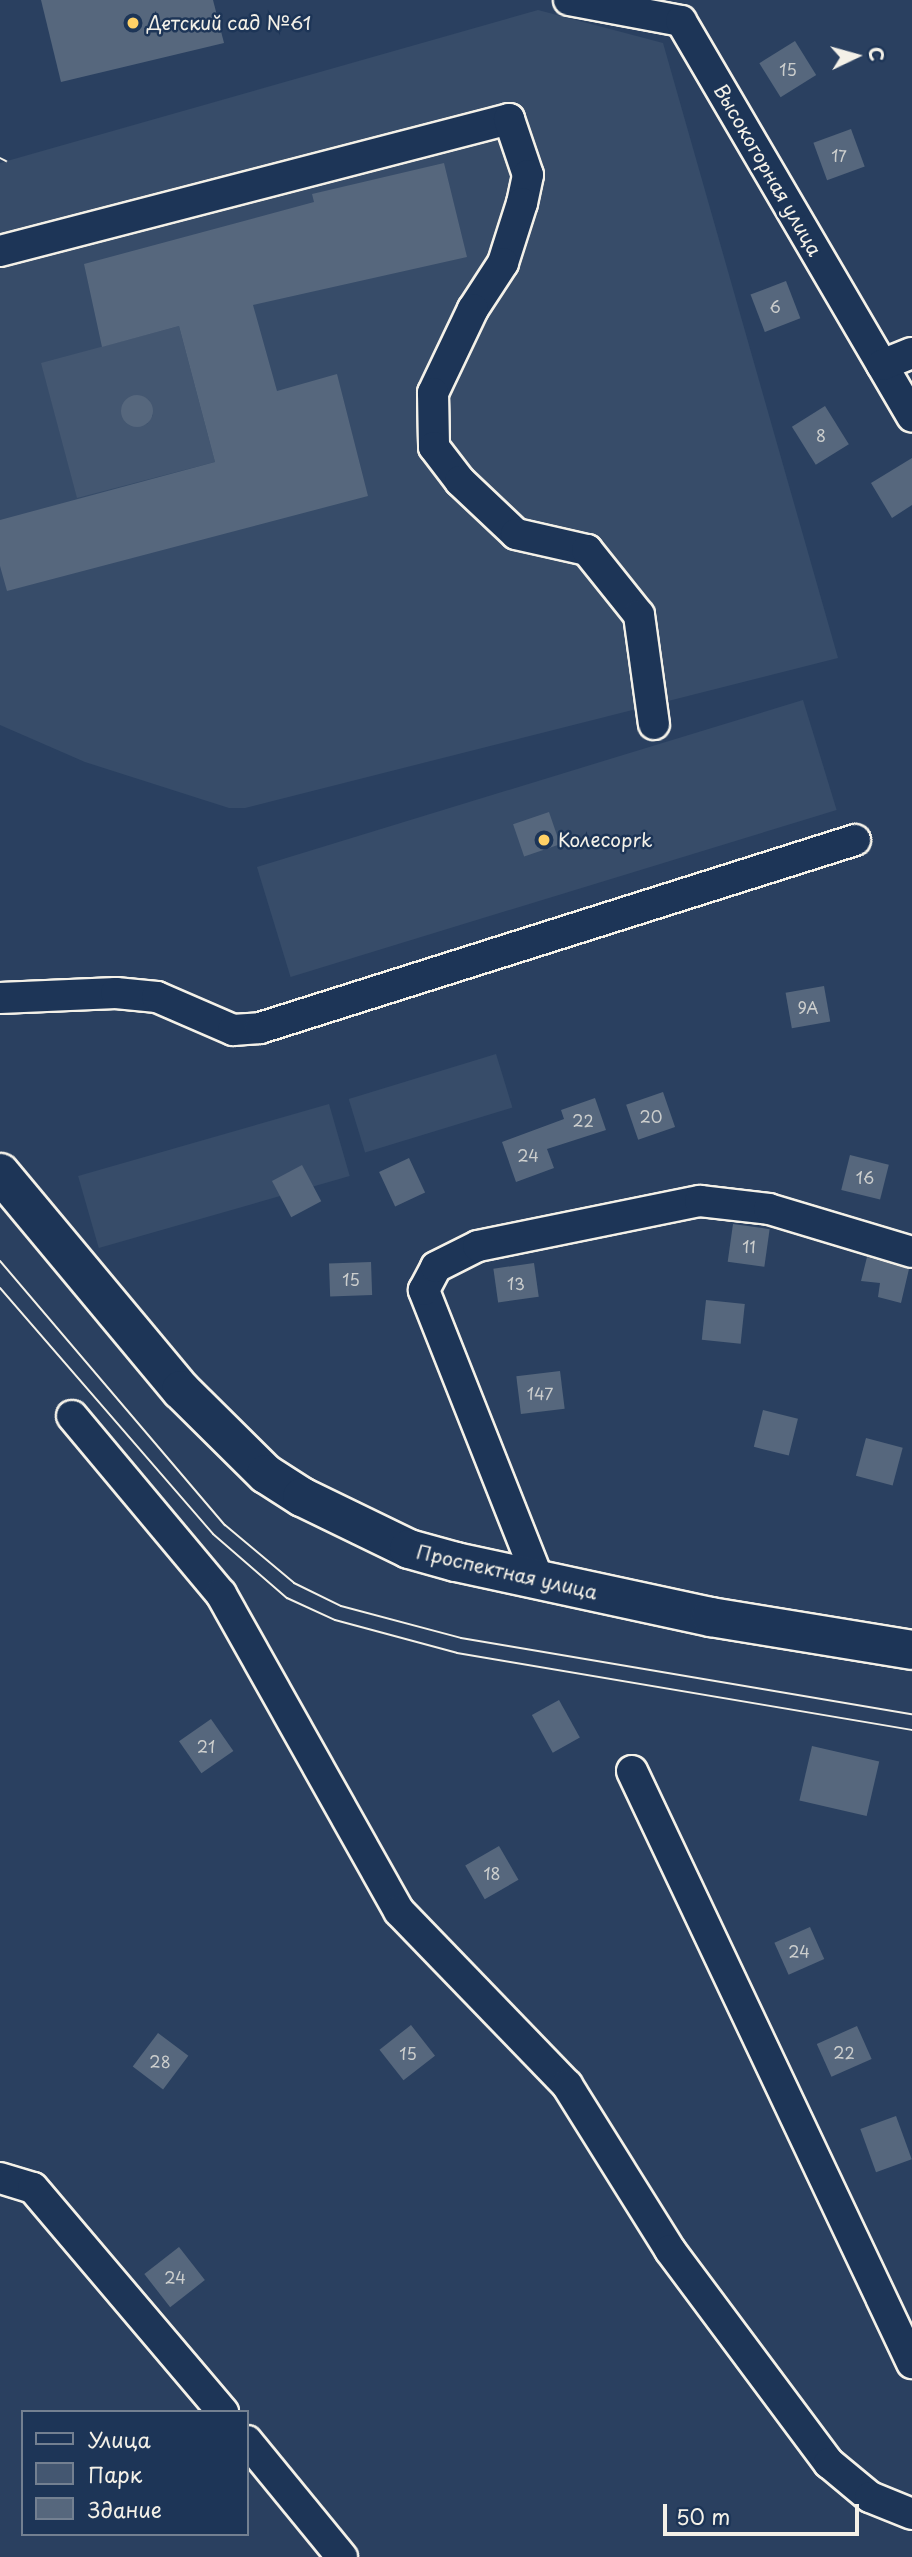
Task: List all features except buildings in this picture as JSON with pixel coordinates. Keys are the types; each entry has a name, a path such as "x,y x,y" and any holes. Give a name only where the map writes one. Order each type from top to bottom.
{"main road":[{"name":"Проспектная улица","path":"0,1173 181,1390 266,1474 409,1549 539,1581 711,1617 912,1650"}],"street":[{"name":"Высокогорная улица","path":"569,0 681,21 912,417"},
{"path":"0,251 509,119 528,176 503,263 473,309 433,393 434,447 460,481 516,534 587,550 639,615 654,724"},
{"path":"882,365 912,354"},
{"path":"0,998 116,993 157,997 233,1030 260,1028 855,840"},
{"path":"539,1581 424,1290 436,1267 478,1246 699,1201 769,1209 912,1252"},
{"path":"72,1416 221,1594 399,1911 567,2085 670,2250 829,2463 870,2497 912,2514"},
{"path":"632,1771 912,2362"},
{"path":"0,2178 33,2188 41,2196 221,2410"},
{"path":"248,2442 342,2557"}],"shaded area":[{"path":"538,10 663,43 838,658 245,808 229,808 85,762 0,725 0,163"},
{"path":"803,700 837,810 291,977 257,867"},
{"path":"496,1054 512,1108 365,1153 349,1099"},
{"path":"329,1104 350,1176 99,1248 78,1176"}],"green space":[{"path":"179,326 215,462 77,498 41,363","holes":["140,395 149,400 153,415 147,424 132,426 121,409 130,397"]}],"tram line":[{"path":"0,158 6,161"},
{"path":"0,1261 225,1525 294,1583 341,1606 461,1638 912,1714"},
{"path":"0,1288 213,1534 287,1598 335,1620 457,1653 912,1730"}],"place":[{"name":"Детский сад №61","path":"133,23"},
{"name":"Колесоprk","path":"544,840"}]}
